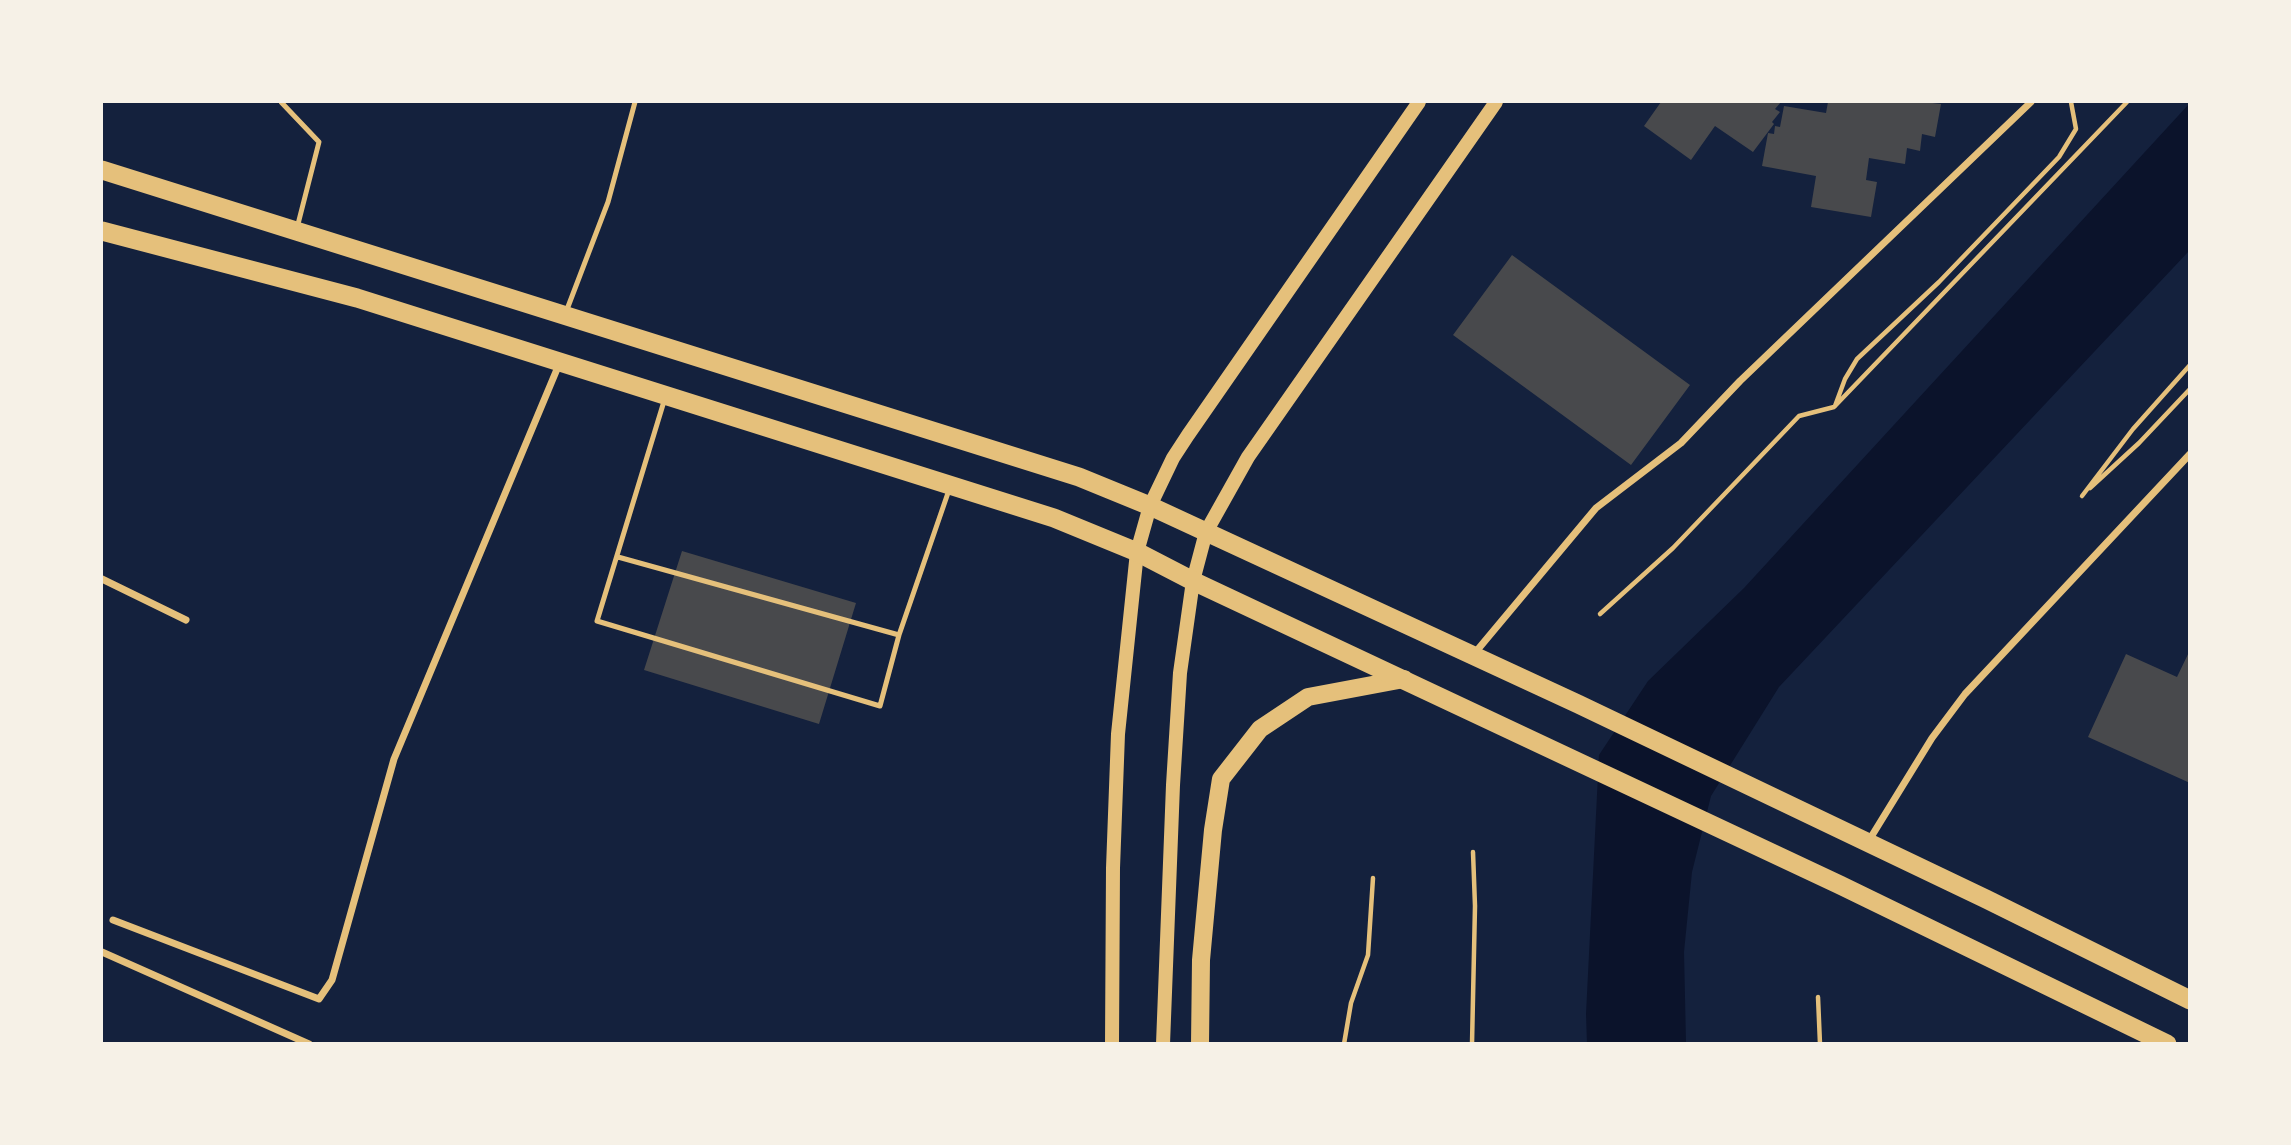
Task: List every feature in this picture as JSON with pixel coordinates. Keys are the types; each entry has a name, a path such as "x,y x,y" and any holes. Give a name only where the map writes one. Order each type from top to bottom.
{"highway":[{"path":"102,170 1079,477 1150,506 1578,704 2189,1000"},
{"path":"102,230 357,298 1054,518 1137,552 1840,885 2167,1044"}],"main road":[{"path":"1112,1044 1113,868 1118,734 1137,552 1150,506 1188,435 1419,102"},
{"path":"1163,1044 1180,673 1193,580 1206,532 1248,457 1496,102"},
{"path":"1200,1044 1201,960 1213,830 1222,779 1260,729 1308,697 1404,679"}],"street":[{"path":"1473,655 1596,508 1681,443 1749,371 2031,102"},
{"path":"113,919 319,999 332,980 394,759 560,361"},
{"path":"1864,841 1932,738 1965,694 2189,454"},
{"path":"102,579 186,620"},
{"path":"102,952 309,1044"}],"lane":[{"path":"281,102 319,142 296,231"},
{"path":"565,315 608,202 635,102"},
{"path":"666,395 597,621 880,706 899,635 951,485"},
{"path":"618,557 899,635"}],"path":[{"path":"1834,407 1845,379 1857,359 1939,282 2059,157 2076,129 2071,102"},
{"path":"1600,614 1673,548 1799,416 1834,407 2127,102"},
{"path":"2189,365 2133,429 2082,496 2139,443 2189,389"},
{"path":"1472,1044 1475,906 1473,852"},
{"path":"1344,1044 1351,1003 1368,955 1373,878"},
{"path":"1818,997 1820,1044"}],"water":[{"path":"2189,104 2189,251 1779,687 1711,796 1692,872 1684,952 1686,1043 1587,1044 1586,1014 1599,755 1648,681 1744,588"}],"building":[{"path":"1661,102 1781,102 1775,109 1780,112 1772,122 1774,124 1753,152 1715,126 1691,160 1644,126"},
{"path":"1828,102 1941,104 1935,137 1922,134 1920,151 1907,148 1905,164 1869,158 1866,180 1877,182 1871,217 1811,207 1816,176 1762,166 1768,133 1774,134 1775,126 1780,127 1784,106 1826,113"},
{"path":"1512,255 1690,385 1631,465 1453,335"},
{"path":"682,551 856,603 819,724 644,670"},
{"path":"2190,650 2190,783 2088,737 2126,654 2177,677"}]}
